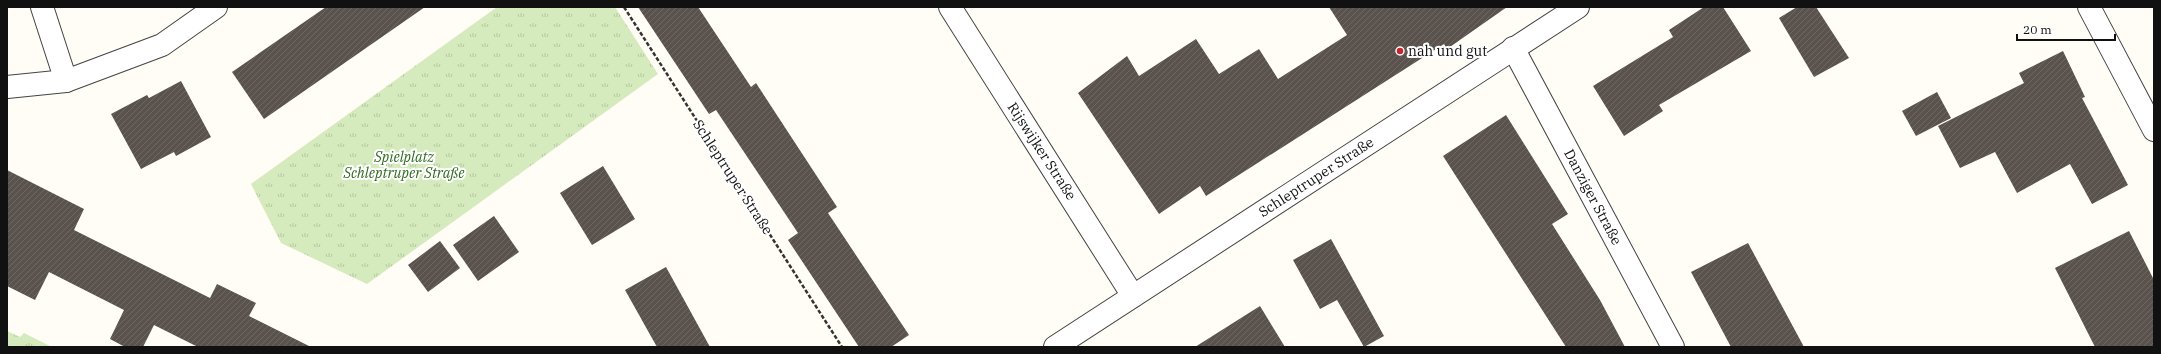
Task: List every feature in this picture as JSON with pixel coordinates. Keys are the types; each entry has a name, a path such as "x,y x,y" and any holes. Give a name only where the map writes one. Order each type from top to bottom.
{"street":[{"path":"42,7 66,81"},
{"path":"7,87 66,81 162,45 216,7"},
{"name":"Rijswijker Straße","path":"950,7 1133,296"},
{"name":"Schleptruper Straße","path":"1055,347 1578,7"},
{"path":"2089,7 2154,130"},
{"name":"Danziger Straße","path":"1513,48 1673,347"}],"path":[{"name":"Schleptruper Straße","path":"624,7 842,347"}],"green space":[{"name":"Spielplatz Schleptruper Straße","path":"497,7 615,7 658,74 367,284 281,243 251,184"},
{"path":"7,331 20,337 24,333 52,347 7,347"}],"building":[{"path":"326,7 425,7 264,119 232,72"},
{"path":"638,7 698,7 751,87 756,83 837,207 828,213 909,335 891,347 859,347 788,240 798,233 716,110 709,114"},
{"path":"1329,7 1507,7 1447,49 1444,44 1206,196 1200,186 1159,214 1078,93 1127,56 1139,76 1196,39 1219,74 1259,49 1278,79 1347,35"},
{"path":"1704,7 1723,7 1751,51 1659,105 1663,111 1624,136 1593,86 1673,37 1669,30"},
{"path":"1797,7 1816,7 1849,58 1814,77 1779,18"},
{"path":"2063,51 2085,97 2082,98 2128,185 2092,204 2070,164 2017,193 1995,152 1960,168 1938,126 2024,83 2019,73"},
{"path":"181,81 211,137 176,156 174,152 141,169 111,114 147,95 149,98"},
{"path":"1937,92 1951,118 1916,136 1902,111"},
{"path":"1506,115 1568,214 1552,224 1600,300 1625,347 1566,347 1443,156"},
{"path":"603,166 635,219 592,245 560,193"},
{"path":"7,170 84,209 74,230 210,298 217,284 256,303 249,316 311,347 198,347 154,325 143,347 125,347 110,339 124,310 49,272 35,300 7,286"},
{"path":"494,216 519,252 478,281 453,245"},
{"path":"2129,231 2154,280 2154,347 2095,347 2055,268"},
{"path":"1331,239 1384,336 1364,347 1337,300 1320,309 1293,260"},
{"path":"440,241 460,268 428,292 408,265"},
{"path":"1748,243 1804,347 1731,347 1691,272"},
{"path":"666,267 710,347 657,347 625,290"},
{"path":"1260,306 1285,347 1195,347"}],"place":[{"name":"nah und gut","path":"1400,51"}]}
